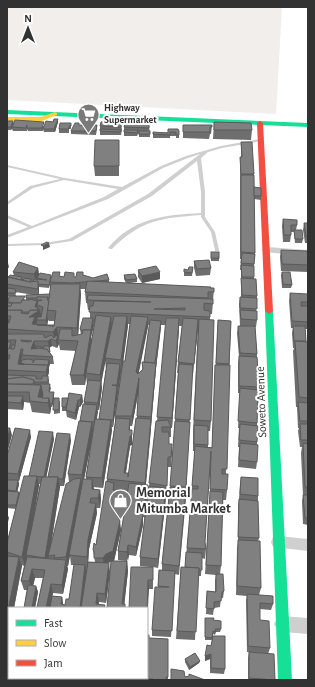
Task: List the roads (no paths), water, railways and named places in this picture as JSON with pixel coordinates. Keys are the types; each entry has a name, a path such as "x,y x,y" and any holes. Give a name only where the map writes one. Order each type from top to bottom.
{"main road":[{"path":"7,112 308,125"},
{"path":"7,120 42,119 55,114"},
{"name":"Soweto Avenue","path":"260,123 267,250 278,542 285,680"}],"street":[{"path":"267,250 308,253"},
{"path":"278,542 308,545"},
{"path":"282,624 308,626"}],"lane":[{"path":"7,237 106,198 168,164 186,157 260,140"},
{"path":"7,245 45,244 70,240 150,195 207,152"},
{"path":"199,158 203,192 204,220 213,232 217,250"},
{"path":"7,166 65,179 123,189"},
{"path":"7,204 32,187 65,179"},
{"path":"110,248 127,231 144,222 172,216 203,214"},
{"path":"7,216 30,227"}],"place":[{"name":"Highway Supermarket","path":"89,134"},
{"name":"Memorial Mitumba Market","path":"121,520"}]}
